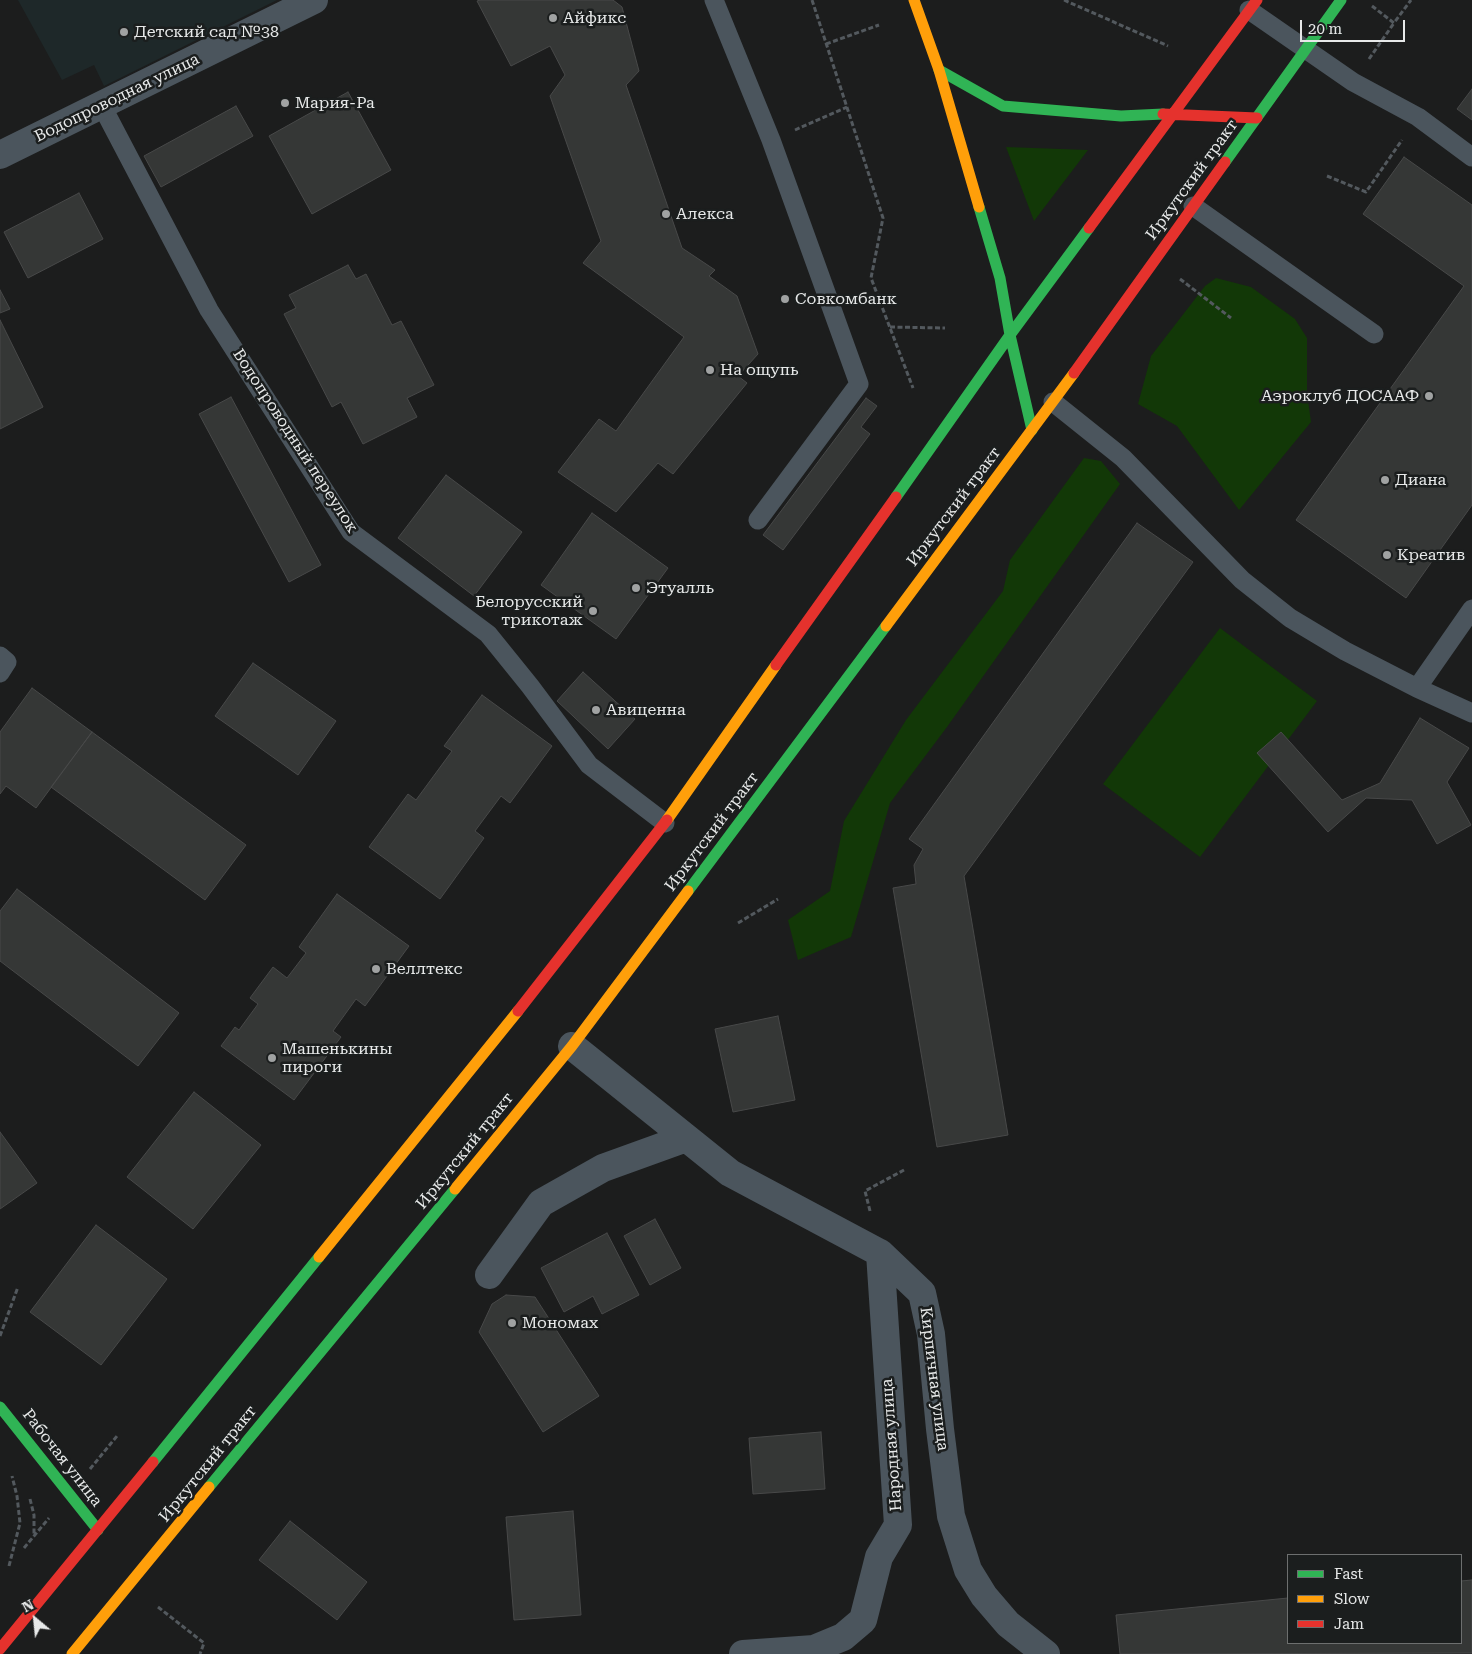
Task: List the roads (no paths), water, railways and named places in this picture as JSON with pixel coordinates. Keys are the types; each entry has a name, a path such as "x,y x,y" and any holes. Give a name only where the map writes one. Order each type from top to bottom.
{"main road":[{"path":"914,0 939,70 1000,278 1010,335 1032,430"},
{"name":"Иркутский тракт","path":"72,1654 572,1046 1053,402 1342,0"},
{"path":"0,1649 512,1018 665,823 1010,335 1253,5"},
{"path":"939,70 1003,106 1121,116 1172,114 1256,118"},
{"name":"Рабочая улица","path":"0,1407 98,1530"}],"street":[{"name":"Водопроводная улица","path":"0,155 314,0"},
{"name":"Кирпичная улица","path":"572,1046 730,1173 880,1253 922,1293 931,1334 951,1516 968,1570 984,1596 1008,1624 1046,1654"},
{"path":"489,1275 541,1203 603,1168 686,1138"},
{"name":"Народная улица","path":"743,1654 814,1650 843,1637 863,1620 879,1557 898,1525 880,1253"}],"lane":[{"path":"714,0 771,140 859,384 758,520"},
{"path":"1253,5 1306,49 1354,82 1418,117 1472,157"},
{"name":"Водопроводный переулок","path":"102,106 209,310 351,532 488,634 530,686 589,765 665,823"},
{"path":"1193,206 1374,334"},
{"path":"1053,402 1124,458 1242,580 1290,618 1345,651 1417,688 1472,713"},
{"path":"1417,688 1472,609"},
{"path":"0,656 7,662 0,673"}],"place":[{"name":"Айфикс","path":"553,18"},
{"name":"Детский сад №38","path":"124,32"},
{"name":"Мария-Ра","path":"285,103"},
{"name":"Алекса","path":"666,214"},
{"name":"Совкомбанк","path":"785,299"},
{"name":"На ощупь","path":"710,370"},
{"name":"Аэроклуб ДОСААФ","path":"1429,396"},
{"name":"Диана","path":"1385,480"},
{"name":"Креатив","path":"1387,555"},
{"name":"Этуалль","path":"636,588"},
{"name":"Белорусский трикотаж","path":"593,611"},
{"name":"Авиценна","path":"596,710"},
{"name":"Веллтекс","path":"376,969"},
{"name":"Машенькины пироги","path":"272,1058"},
{"name":"Мономах","path":"512,1323"}]}
